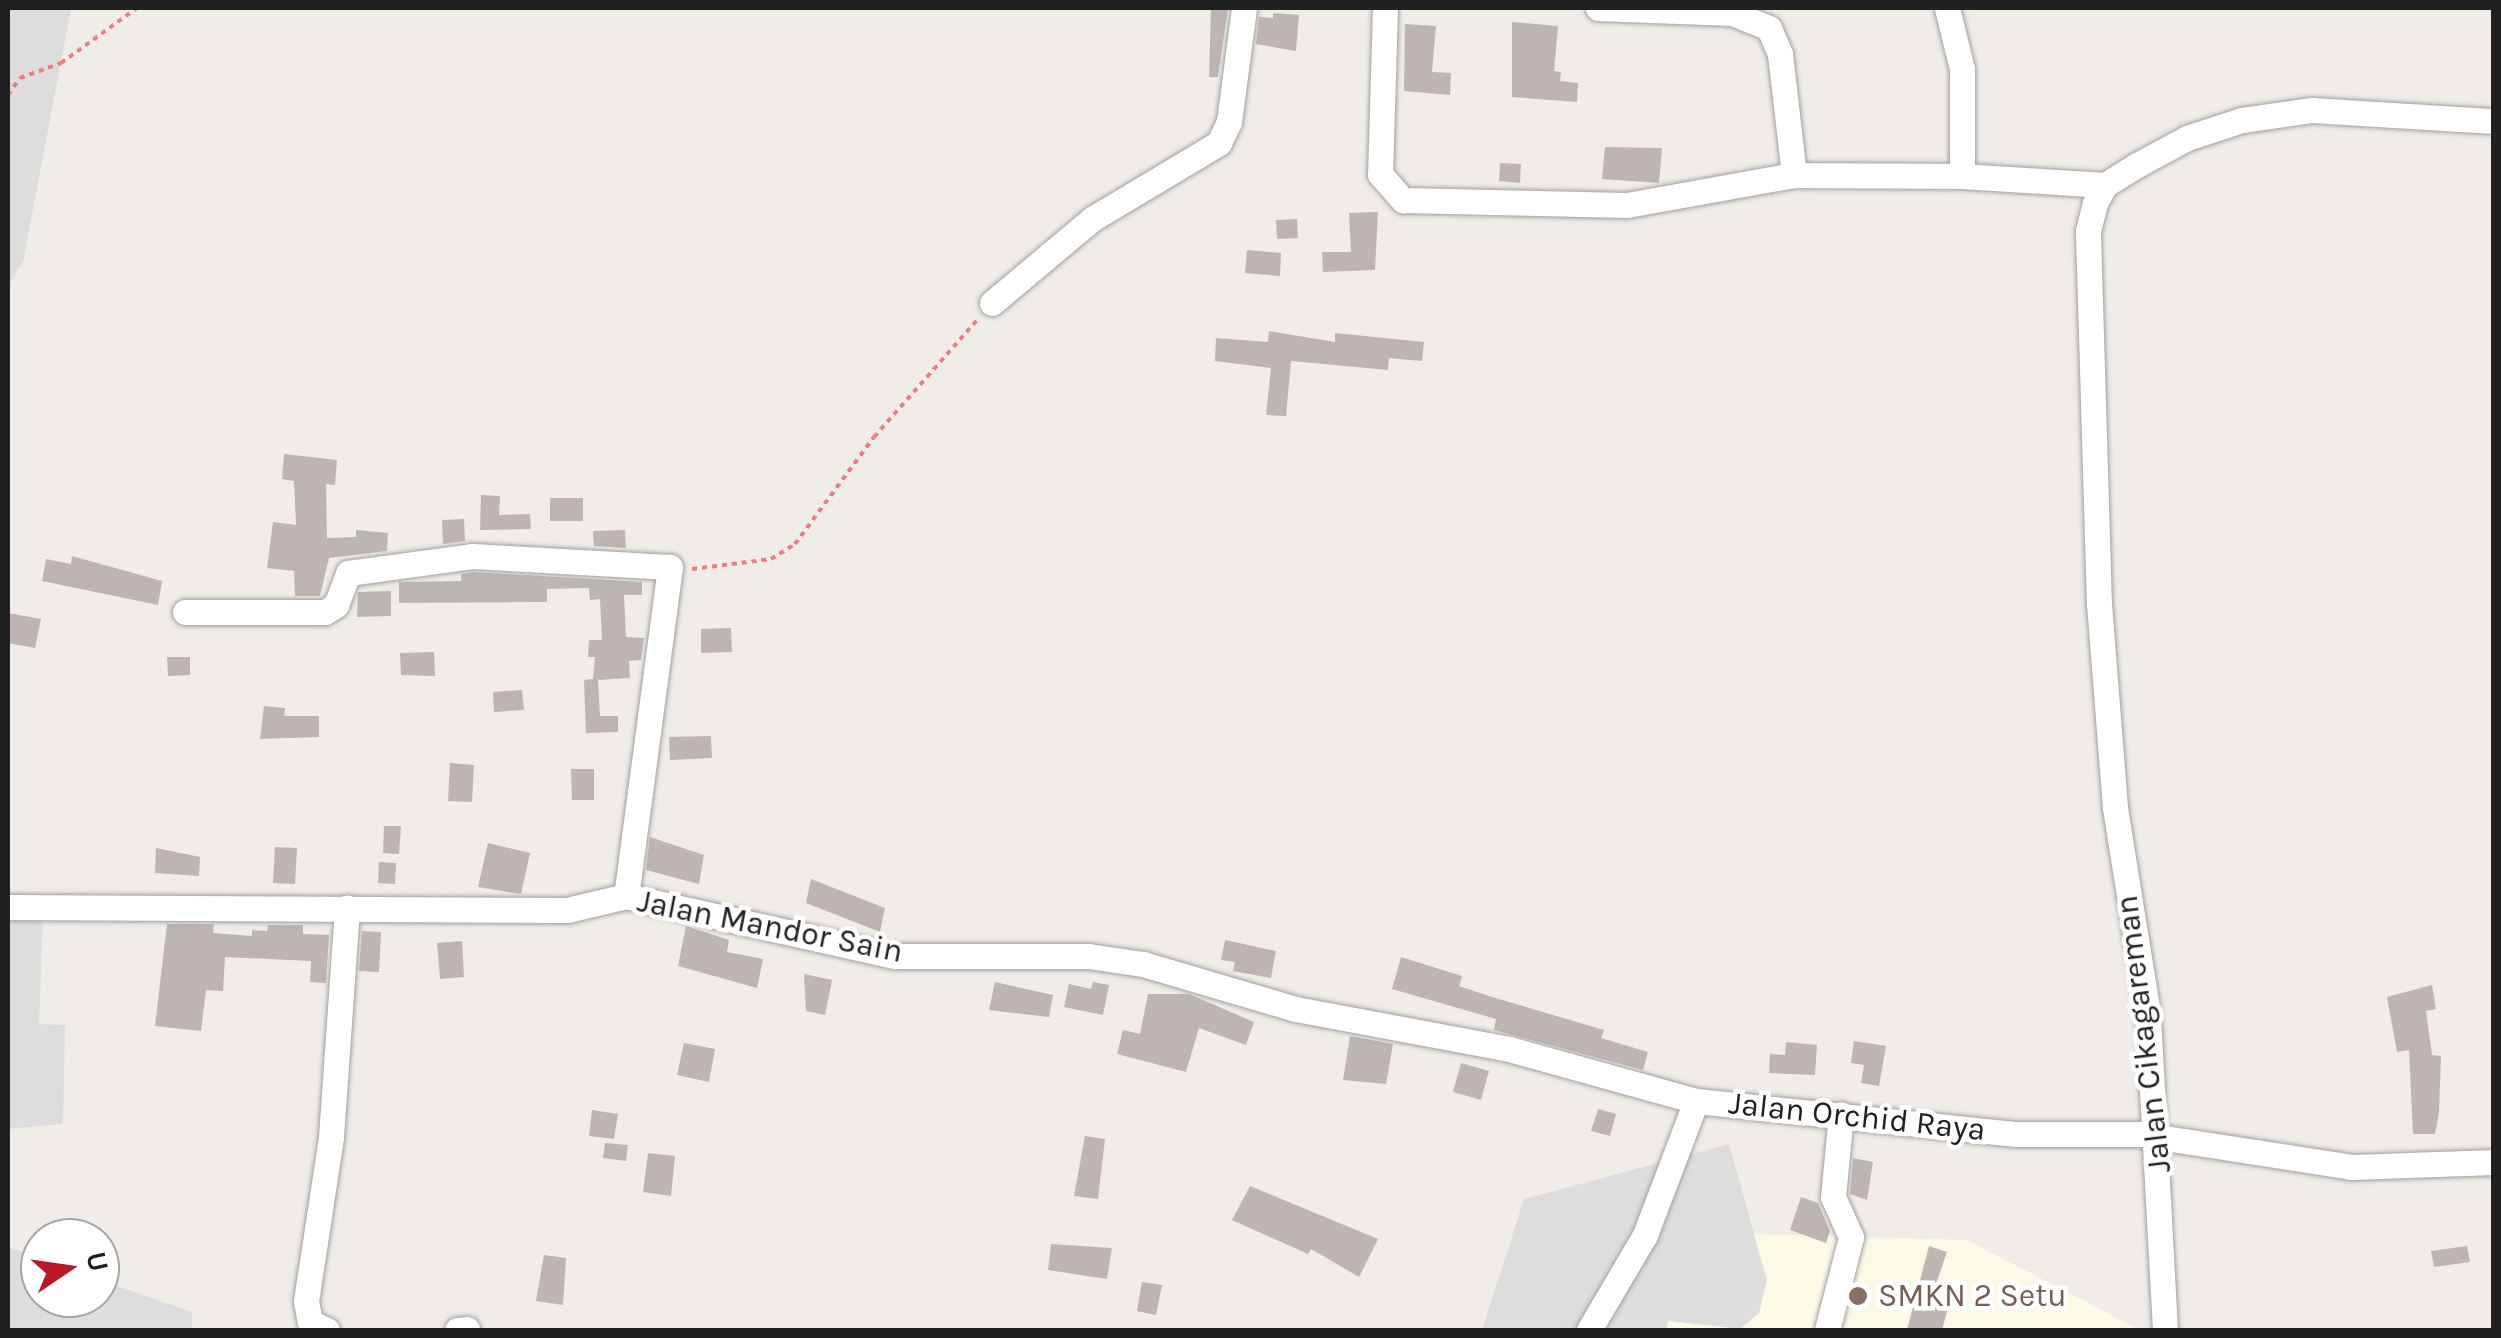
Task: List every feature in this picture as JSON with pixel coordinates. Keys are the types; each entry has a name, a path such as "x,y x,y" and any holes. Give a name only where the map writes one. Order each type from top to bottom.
{"street":[{"path":"992,303 1092,219 1219,143 1229,122 1244,8"},
{"path":"1385,8 1380,174 1403,200 1627,204 1794,175 1962,176 2105,185 2187,138 2258,118 2312,110 2494,121"},
{"path":"1598,8 1732,14 1769,28 1780,54 1794,175"},
{"path":"1947,8 1962,68 1962,176"},
{"name":"Jalan Cikagareman","path":"2105,185 2088,231 2100,612 2116,807 2148,1014 2152,1135 2162,1191 2165,1330"},
{"path":"186,612 325,612 336,605 348,573 472,556 658,563 673,574 626,896"},
{"name":"Jalan Mandor Sain","path":"8,907 568,910 626,896 894,956 1088,956 1143,964 1296,1009 1509,1049 1696,1101"},
{"path":"328,1330 310,1322 306,1301 319,1248 335,1100 347,908"},
{"name":"Jalan Orchid Raya","path":"1589,1330 1645,1235 1696,1101 2016,1134 2152,1135 2352,1168 2494,1162"},
{"path":"1826,1330 1850,1236 1833,1197 1841,1114"},
{"path":"457,1330 468,1330"}],"path":[{"path":"8,95 20,78 61,63 137,8"},
{"path":"673,574 722,561 771,559 795,544 992,303"}],"shaded area":[{"path":"8,8 71,9 23,262 8,286"},
{"path":"8,910 43,915 39,1024 65,1025 63,1124 8,1129"},
{"path":"1729,1144 1767,1280 1760,1313 1741,1329 1668,1321 1666,1330 1482,1330 1524,1199"},
{"name":"SMKN 2 Setu","path":"1754,1234 1967,1240 2140,1330 1666,1330 1668,1321 1740,1329 1759,1313 1767,1280"},
{"path":"8,1247 20,1251 20,1318 120,1318 120,1287 192,1312 192,1330 8,1330"}],"building":[{"path":"1211,8 1228,8 1218,77 1209,77"},
{"path":"1273,13 1299,15 1296,51 1256,44 1259,17 1273,18"},
{"path":"1512,22 1558,26 1554,71 1561,72 1560,81 1578,83 1577,102 1512,97"},
{"path":"1405,24 1436,26 1432,72 1451,73 1450,95 1404,91"},
{"path":"1605,147 1662,148 1659,183 1602,179"},
{"path":"1500,163 1521,164 1520,183 1499,181"},
{"path":"1378,212 1375,270 1323,272 1322,252 1351,252 1349,213"},
{"path":"1297,219 1298,238 1277,239 1276,220"},
{"path":"1247,250 1281,253 1280,276 1245,273"},
{"path":"1269,331 1335,342 1335,333 1424,342 1422,361 1389,358 1388,370 1291,361 1286,416 1266,415 1271,368 1215,361 1216,338 1268,342"},
{"path":"284,454 337,460 335,485 326,484 327,538 356,537 356,530 388,533 387,551 329,558 320,596 295,596 294,571 267,568 273,522 296,525 294,481 282,479"},
{"path":"481,495 500,496 499,515 530,514 531,529 480,530"},
{"path":"550,498 583,498 583,521 550,521"},
{"path":"464,519 465,541 443,544 442,520"},
{"path":"625,530 626,548 594,546 593,531"},
{"path":"72,556 162,581 158,605 42,581 46,559 71,564"},
{"path":"461,574 642,582 642,595 624,595 626,637 644,638 641,660 629,661 630,678 598,680 600,716 618,716 618,732 586,733 584,680 593,679 595,657 588,657 589,640 602,640 600,599 590,600 589,588 547,589 547,602 399,603 399,582 461,581"},
{"path":"391,591 391,616 357,617 358,592"},
{"path":"8,613 41,619 35,648 8,643"},
{"path":"731,628 732,652 701,653 701,629"},
{"path":"434,652 435,676 401,675 400,653"},
{"path":"167,657 190,657 190,675 168,676"},
{"path":"522,690 524,710 494,712 493,692"},
{"path":"264,706 285,708 284,716 319,716 319,737 260,739"},
{"path":"711,736 712,758 670,760 669,737"},
{"path":"450,763 474,765 472,802 448,801"},
{"path":"571,769 594,769 594,800 572,800"},
{"path":"384,826 401,826 399,854 383,853"},
{"path":"650,837 704,855 699,884 646,870"},
{"path":"488,843 530,853 521,894 478,887"},
{"path":"275,847 297,848 295,884 273,883"},
{"path":"156,848 200,857 199,876 155,873"},
{"path":"379,862 396,863 395,884 378,883"},
{"path":"811,879 885,908 880,932 806,903"},
{"path":"167,924 214,924 213,933 252,936 252,930 267,931 268,925 303,925 303,934 329,935 326,983 310,982 311,961 225,957 223,991 206,990 201,1031 155,1026"},
{"path":"686,926 729,940 727,952 763,959 757,988 678,966"},
{"path":"362,931 381,932 379,972 359,971"},
{"path":"1225,940 1276,951 1271,978 1233,971 1235,962 1221,960"},
{"path":"462,941 464,977 440,979 437,943"},
{"path":"1401,957 1462,976 1459,986 1604,1030 1601,1038 1648,1052 1643,1070 1494,1030 1496,1019 1392,989"},
{"path":"804,974 832,980 825,1015 806,1011"},
{"path":"995,982 1053,995 1049,1017 989,1010"},
{"path":"1093,982 1109,985 1103,1015 1064,1007 1069,984 1091,989"},
{"path":"2432,985 2436,1009 2426,1011 2432,1055 2441,1056 2439,1112 2435,1134 2413,1134 2409,1050 2397,1052 2387,997"},
{"path":"1148,994 1189,994 1254,1022 1246,1045 1199,1028 1186,1072 1117,1054 1123,1030 1140,1034"},
{"path":"1350,1036 1393,1044 1386,1084 1343,1080"},
{"path":"1854,1041 1886,1046 1879,1086 1861,1083 1864,1065 1851,1063"},
{"path":"1786,1042 1817,1045 1815,1075 1769,1073 1770,1054 1785,1055"},
{"path":"684,1043 715,1049 709,1082 677,1075"},
{"path":"1461,1063 1489,1071 1481,1100 1453,1092"},
{"path":"1598,1109 1616,1114 1610,1136 1591,1131"},
{"path":"592,1110 618,1114 614,1139 589,1136"},
{"path":"1085,1136 1105,1139 1098,1199 1074,1196"},
{"path":"605,1143 628,1145 626,1161 603,1158"},
{"path":"648,1153 675,1156 671,1196 643,1192"},
{"path":"1853,1158 1873,1162 1867,1200 1850,1194"},
{"path":"1250,1186 1378,1239 1359,1277 1311,1249 1308,1254 1232,1220"},
{"path":"1801,1197 1818,1203 1830,1231 1826,1243 1790,1230"},
{"path":"1051,1244 1112,1248 1107,1279 1048,1270"},
{"path":"1929,1246 1947,1252 1931,1299 1949,1304 1942,1330 1907,1330"},
{"path":"2467,1246 2470,1262 2434,1267 2431,1251"},
{"path":"544,1255 566,1258 563,1305 536,1301"},
{"path":"1142,1282 1162,1285 1156,1315 1137,1311"}],"place":[{"name":"SMKN 2 Setu","path":"1858,1296"}]}
